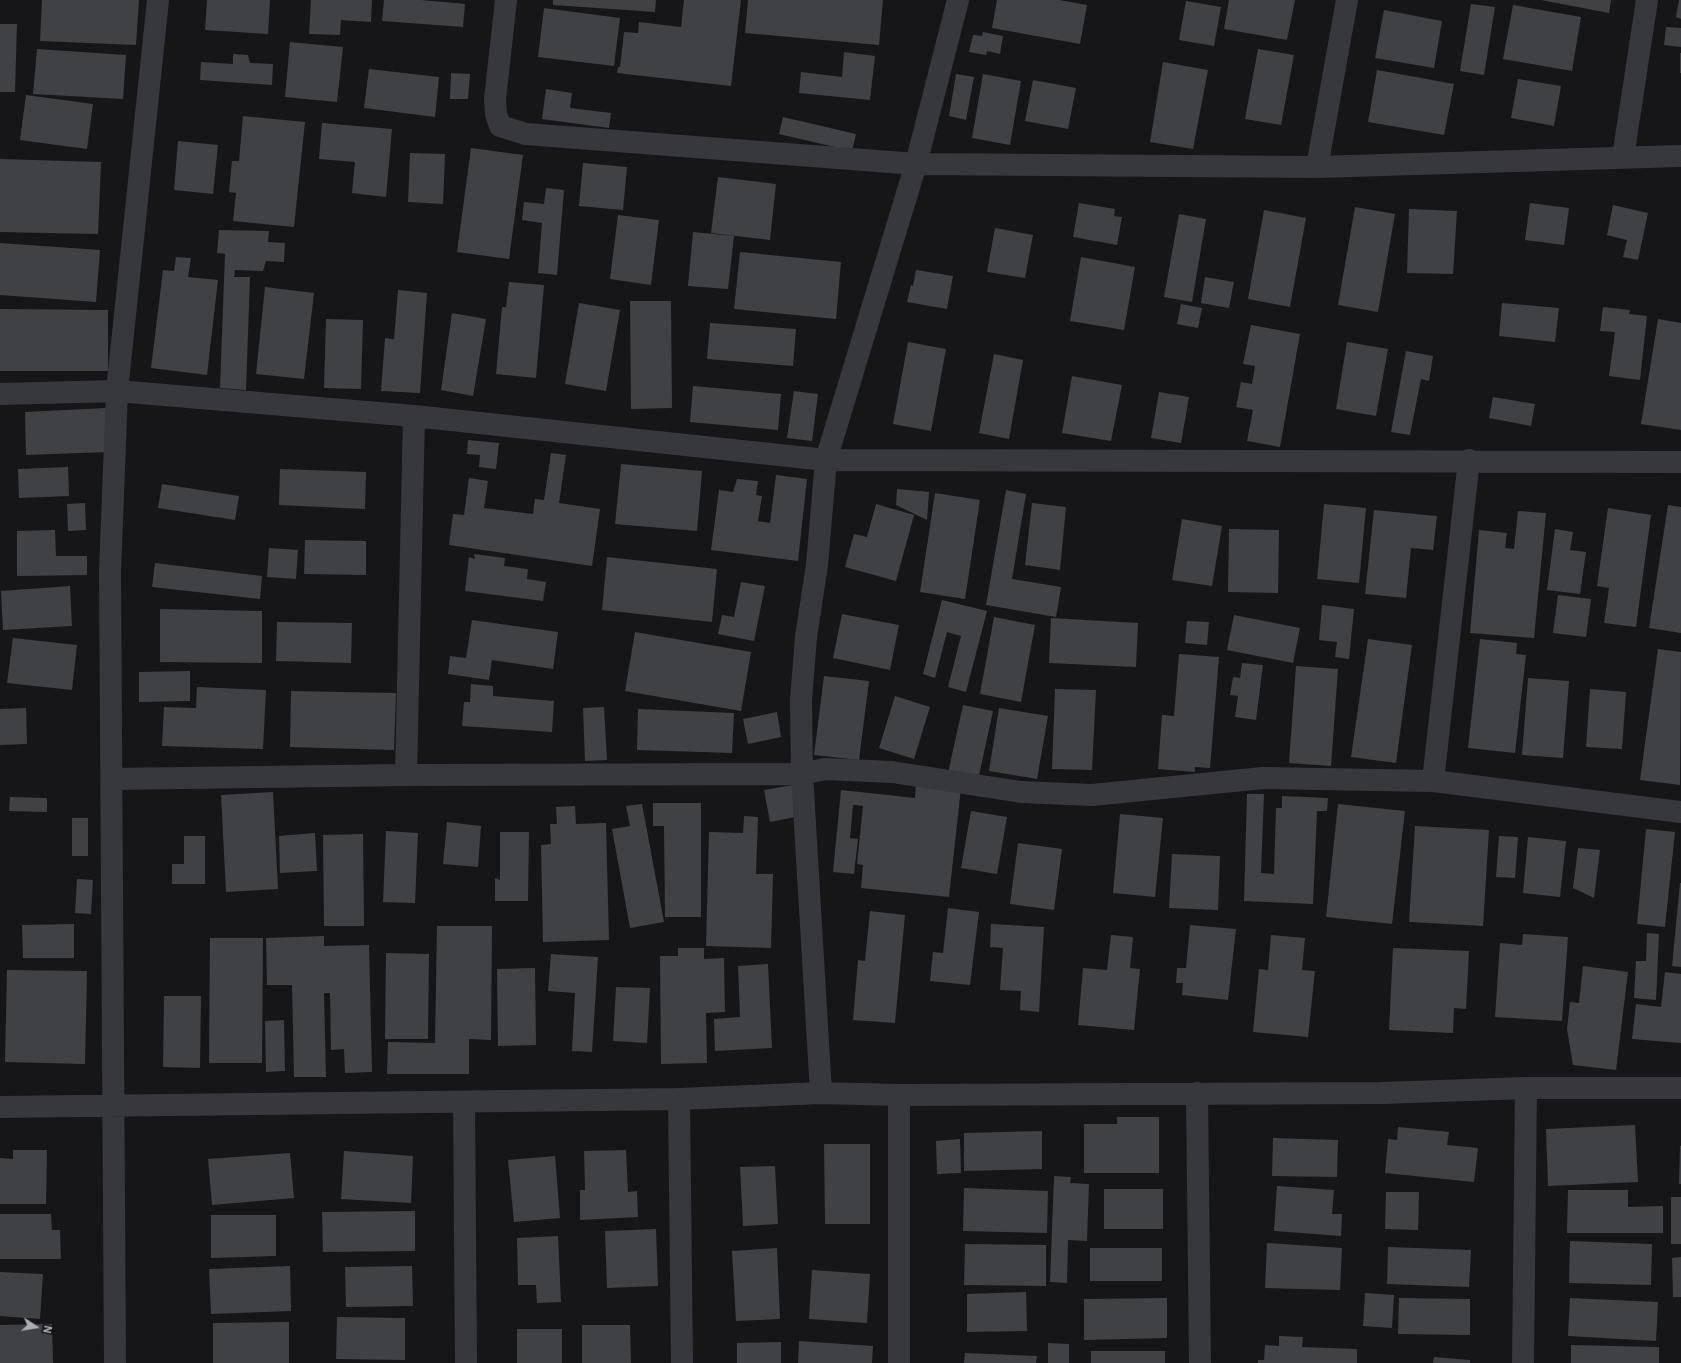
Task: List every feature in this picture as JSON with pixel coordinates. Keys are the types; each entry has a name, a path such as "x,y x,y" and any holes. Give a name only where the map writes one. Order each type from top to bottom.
{"street":[{"path":"115,1363 112,1106 113,779 110,572 116,391 158,0"},
{"path":"506,0 495,99 496,114 500,126 526,134 916,164 1317,167 1681,156"},
{"path":"822,1093 802,774 801,700 806,637 817,565 826,460 916,164 958,0"},
{"path":"1317,167 1347,0"},
{"path":"1623,157 1647,0"},
{"path":"0,394 116,391 414,416 826,460 1469,460 1681,462"},
{"path":"406,775 414,416"},
{"path":"1433,781 1469,460"},
{"path":"113,779 406,775 802,774 825,769 892,772 1021,792 1092,795 1263,778 1433,781 1681,812"},
{"path":"0,1107 679,1099 822,1093 899,1095 1382,1093 1526,1088 1681,1088"},
{"path":"1523,1363 1526,1088"},
{"path":"1197,1093 1200,1363"},
{"path":"899,1095 899,1363"},
{"path":"679,1099 682,1363"},
{"path":"464,1102 466,1363"}],"building":[{"path":"42,0 139,0 136,45 40,41"},
{"path":"207,0 270,0 268,34 205,30"},
{"path":"311,0 372,0 371,22 341,20 340,35 309,34"},
{"path":"384,0 421,0 465,4 463,27 382,21"},
{"path":"553,0 656,0 655,12 553,5"},
{"path":"684,0 741,0 731,86 617,73 618,67 620,67 624,32 638,33 639,22 681,27"},
{"path":"748,0 883,0 879,45 745,33"},
{"path":"997,0 1059,0 1087,5 1080,44 992,28"},
{"path":"1229,0 1295,0 1287,40 1224,29"},
{"path":"1541,0 1611,0 1609,13"},
{"path":"1679,0 1681,0 1681,19 1676,17"},
{"path":"1186,1 1221,7 1214,46 1179,40"},
{"path":"1471,4 1495,7 1484,75 1460,71"},
{"path":"1513,5 1581,17 1572,71 1503,59"},
{"path":"544,8 620,18 614,66 538,57"},
{"path":"1384,10 1442,21 1434,68 1375,58"},
{"path":"0,24 17,24 15,92 0,92"},
{"path":"1666,27 1681,28 1681,47 1664,45"},
{"path":"983,32 1003,36 1000,54 987,51 986,55 969,52 973,35 982,36"},
{"path":"290,42 343,47 337,102 285,97"},
{"path":"37,49 126,55 123,99 33,94"},
{"path":"1258,49 1294,55 1281,125 1245,119"},
{"path":"844,52 875,56 870,100 799,93 801,72 842,77"},
{"path":"1681,53 1681,73 1680,73"},
{"path":"233,54 248,55 250,63 273,64 272,85 200,80 201,62 233,64"},
{"path":"1163,62 1208,70 1193,149 1150,142"},
{"path":"369,69 439,77 435,117 364,108"},
{"path":"1377,70 1454,84 1444,135 1368,122"},
{"path":"451,73 470,74 468,99 450,99"},
{"path":"956,74 974,77 966,120 949,116"},
{"path":"983,74 1021,81 1010,145 972,138"},
{"path":"1518,79 1561,86 1554,126 1511,118"},
{"path":"1033,80 1076,88 1068,129 1025,121"},
{"path":"546,89 572,93 570,108 611,113 609,128 542,119"},
{"path":"26,95 93,104 87,149 20,140"},
{"path":"243,116 305,122 294,227 233,221 236,193 229,192 232,161 239,161"},
{"path":"783,117 856,134 852,151 779,134"},
{"path":"322,123 392,129 386,197 352,193 355,162 319,159"},
{"path":"178,141 218,145 213,194 174,190"},
{"path":"471,148 523,155 509,259 457,252"},
{"path":"410,153 445,154 443,204 408,202"},
{"path":"0,159 101,162 98,234 0,232"},
{"path":"583,163 627,167 623,210 579,206"},
{"path":"718,177 776,184 770,240 711,233"},
{"path":"546,188 564,190 557,275 538,273 542,223 522,220 524,202 544,204"},
{"path":"1079,203 1115,209 1114,216 1122,217 1117,245 1073,237"},
{"path":"1530,203 1569,208 1564,245 1525,240"},
{"path":"1613,205 1648,213 1638,260 1623,257 1627,240 1607,235"},
{"path":"1355,207 1395,214 1378,312 1338,305"},
{"path":"1409,209 1457,211 1453,274 1407,273"},
{"path":"1264,210 1306,218 1290,307 1248,299"},
{"path":"1179,214 1206,219 1192,302 1164,297"},
{"path":"618,215 659,220 651,285 610,279"},
{"path":"995,228 1033,235 1025,278 987,272"},
{"path":"219,230 269,231 268,242 285,243 284,262 266,261 263,271 235,270 234,277 250,277 246,390 220,388 225,254 217,253"},
{"path":"693,232 734,236 728,289 688,286"},
{"path":"0,243 100,250 96,302 0,295"},
{"path":"740,252 841,262 836,319 734,309"},
{"path":"176,257 191,258 188,277 218,280 207,375 151,368 163,270 174,271"},
{"path":"1081,257 1135,267 1124,330 1070,321"},
{"path":"916,270 953,276 947,309 907,302 911,285 913,286"},
{"path":"1205,277 1234,282 1229,308 1201,303"},
{"path":"509,282 544,285 536,378 496,374 502,307 506,307"},
{"path":"265,287 314,293 304,379 256,374"},
{"path":"398,290 427,293 420,393 381,391 385,338 394,339"},
{"path":"630,301 671,301 672,408 631,409"},
{"path":"579,303 620,310 606,391 565,384"},
{"path":"1502,303 1559,308 1555,342 1499,336"},
{"path":"1181,304 1202,308 1198,328 1177,324"},
{"path":"1603,307 1630,310 1629,314 1647,316 1640,380 1609,376 1615,332 1600,331"},
{"path":"0,309 108,310 108,371 0,371"},
{"path":"452,313 486,319 473,396 441,390"},
{"path":"326,319 363,320 361,389 324,388"},
{"path":"1658,319 1681,323 1681,430 1641,424"},
{"path":"710,323 796,329 793,366 707,359"},
{"path":"1251,325 1300,334 1280,447 1247,441 1253,410 1236,407 1241,382 1252,384 1255,366 1243,364"},
{"path":"908,342 946,349 931,431 893,424"},
{"path":"1347,342 1388,349 1376,416 1336,409"},
{"path":"1406,351 1433,356 1429,381 1421,379 1410,435 1391,432"},
{"path":"994,354 1023,360 1009,439 979,433"},
{"path":"1072,376 1122,385 1111,441 1062,433"},
{"path":"693,386 781,394 778,430 690,422"},
{"path":"794,391 818,394 812,441 787,438"},
{"path":"1159,392 1189,397 1181,443 1151,438"},
{"path":"1493,397 1535,404 1531,426 1489,418"},
{"path":"106,408 108,452 26,455 25,412"},
{"path":"468,440 499,443 496,469 479,467 480,455 467,454"},
{"path":"551,453 566,455 559,503 600,509 592,566 449,545 453,514 464,515 469,478 488,481 484,508 533,514 535,499 544,500"},
{"path":"621,464 702,471 697,531 615,524"},
{"path":"68,467 69,496 19,498 18,469"},
{"path":"280,469 366,472 365,509 279,505"},
{"path":"776,475 807,479 798,561 711,550 719,490 733,492 737,479 758,481 756,495 762,496 758,521 770,523"},
{"path":"162,484 239,496 235,520 158,508"},
{"path":"897,489 929,492 927,520 896,505"},
{"path":"1006,490 1026,494 1012,579 1061,587 1056,617 986,605"},
{"path":"935,493 980,500 965,599 920,592"},
{"path":"85,503 86,530 68,531 67,504"},
{"path":"1032,503 1066,507 1060,570 1025,565"},
{"path":"876,504 914,515 896,581 845,567 854,534 867,537"},
{"path":"1324,504 1366,508 1359,583 1317,579"},
{"path":"1668,505 1681,507 1681,633 1649,628"},
{"path":"1608,508 1651,515 1636,627 1604,623 1609,588 1597,586"},
{"path":"1374,510 1437,516 1433,550 1411,548 1406,598 1365,594"},
{"path":"1518,511 1546,513 1534,638 1470,633 1479,530 1507,533 1505,548 1514,549"},
{"path":"1182,519 1222,526 1212,586 1172,580"},
{"path":"1229,529 1279,530 1278,593 1228,592"},
{"path":"1555,529 1573,532 1570,550 1586,552 1580,594 1547,590"},
{"path":"55,530 56,556 87,556 87,575 17,576 17,531"},
{"path":"305,540 366,541 366,575 304,574"},
{"path":"269,548 298,550 296,579 267,577"},
{"path":"474,554 505,558 504,566 528,569 527,579 546,582 543,601 465,591 469,557 475,559"},
{"path":"607,557 717,569 712,622 602,610"},
{"path":"155,563 262,576 260,599 152,587"},
{"path":"741,582 765,586 754,641 718,634 722,615 734,617"},
{"path":"70,586 72,626 3,630 1,591"},
{"path":"1558,595 1591,599 1586,637 1553,633"},
{"path":"942,600 987,611 966,692 948,687 961,636 947,632 935,678 923,674"},
{"path":"1322,605 1354,609 1349,659 1335,657 1337,642 1319,640"},
{"path":"160,609 262,611 262,663 160,662"},
{"path":"842,614 899,625 890,670 833,658"},
{"path":"1234,615 1300,628 1293,663 1227,650"},
{"path":"994,617 1035,625 1021,702 980,694"},
{"path":"1051,618 1138,623 1136,667 1049,663"},
{"path":"472,620 558,632 553,669 492,660 489,680 448,674 450,656 466,658"},
{"path":"1187,621 1209,622 1207,645 1185,643"},
{"path":"277,622 352,623 351,663 276,661"},
{"path":"635,632 751,652 741,711 625,691"},
{"path":"13,638 77,645 72,690 7,683"},
{"path":"1368,639 1412,645 1396,763 1351,757"},
{"path":"1480,639 1517,643 1516,654 1526,655 1515,753 1468,748"},
{"path":"1658,649 1681,652 1680,785 1640,780"},
{"path":"1179,654 1219,657 1210,768 1195,767 1195,772 1158,769 1162,715 1174,716"},
{"path":"1242,663 1263,665 1256,720 1235,717 1238,696 1230,695 1233,677 1240,678"},
{"path":"1296,666 1338,669 1331,766 1289,763"},
{"path":"190,671 190,701 139,702 139,672"},
{"path":"824,676 869,681 859,760 814,755"},
{"path":"1528,678 1569,681 1563,758 1522,755"},
{"path":"471,684 493,686 493,696 554,701 552,732 462,726 464,702 470,702"},
{"path":"197,687 266,690 263,749 162,746 164,707 196,708"},
{"path":"1055,689 1096,690 1092,770 1052,769"},
{"path":"1590,689 1626,692 1622,749 1586,747"},
{"path":"291,691 396,693 394,750 290,747"},
{"path":"895,696 930,707 914,759 879,748"},
{"path":"963,705 993,711 978,780 948,773"},
{"path":"604,707 607,760 585,761 583,708"},
{"path":"26,708 27,744 0,745 0,709"},
{"path":"999,708 1048,716 1037,779 989,771"},
{"path":"638,709 734,713 732,753 637,750"},
{"path":"777,712 781,737 748,744 743,719"},
{"path":"916,783 961,788 949,897 861,888 863,865 857,864 863,806 853,805 850,838 858,839 854,874 833,872 841,790 915,798"},
{"path":"799,784 805,815 770,822 764,790"},
{"path":"273,792 278,889 226,892 221,795"},
{"path":"1247,794 1264,794 1261,873 1274,874 1276,808 1282,808 1282,796 1328,798 1327,811 1317,811 1313,904 1244,901"},
{"path":"10,797 47,798 47,812 9,811"},
{"path":"653,803 701,803 701,917 665,917 664,826 653,826"},
{"path":"642,804 664,922 630,928 612,829 630,826 626,806"},
{"path":"1338,804 1405,811 1392,924 1326,917"},
{"path":"575,806 576,824 606,823 609,940 543,942 541,845 551,844 550,824 557,824 556,807"},
{"path":"971,811 1007,817 997,874 961,868"},
{"path":"1120,814 1163,818 1155,897 1113,893"},
{"path":"744,816 758,817 756,874 773,874 771,948 706,946 709,832 743,833"},
{"path":"72,818 88,818 88,856 72,856"},
{"path":"447,822 481,826 478,867 443,864"},
{"path":"1415,826 1489,830 1483,926 1409,922"},
{"path":"1646,829 1675,832 1665,927 1637,924"},
{"path":"386,831 418,833 415,903 383,902"},
{"path":"500,832 529,832 528,901 495,901 495,878 500,880"},
{"path":"315,833 317,871 280,873 279,836"},
{"path":"363,834 364,926 324,926 323,835"},
{"path":"184,836 205,836 205,884 172,884 172,864 184,864"},
{"path":"1499,836 1518,837 1515,878 1496,877"},
{"path":"1528,837 1566,841 1560,897 1523,893"},
{"path":"1018,843 1062,849 1054,910 1010,904"},
{"path":"1578,848 1600,850 1594,898 1573,888"},
{"path":"1172,854 1220,856 1218,910 1169,908"},
{"path":"77,879 93,880 91,914 75,913"},
{"path":"1681,883 1681,967 1672,966"},
{"path":"948,908 979,912 970,985 930,981 933,952 943,953"},
{"path":"870,911 905,915 895,1023 853,1020 858,960 865,961"},
{"path":"74,924 74,958 23,958 22,925"},
{"path":"991,924 1044,927 1039,1012 1020,1010 1021,991 1000,990 1003,948 990,947"},
{"path":"1190,925 1236,929 1228,1000 1182,995 1183,983 1176,983 1177,968 1186,968"},
{"path":"437,926 492,926 491,1040 469,1039 469,1074 387,1074 388,1042 435,1043"},
{"path":"1647,933 1659,934 1656,1000 1634,998 1636,961 1646,961"},
{"path":"1523,934 1568,937 1562,1021 1495,1017 1500,943 1522,945"},
{"path":"1111,935 1133,937 1130,968 1140,969 1134,1030 1078,1025 1083,968 1107,970"},
{"path":"1271,935 1305,938 1302,970 1315,971 1308,1037 1253,1032 1259,969 1268,970"},
{"path":"324,936 324,946 369,945 372,1072 345,1073 344,1049 331,1050 330,993 324,993 326,1077 294,1077 292,985 267,985 266,938"},
{"path":"210,938 263,938 262,1063 209,1063"},
{"path":"678,948 704,948 704,959 724,958 725,1012 706,1013 707,1063 661,1064 660,956 678,956"},
{"path":"1393,948 1469,951 1466,1009 1454,1008 1453,1033 1389,1030"},
{"path":"386,953 429,954 428,1039 385,1039"},
{"path":"551,954 598,957 592,1052 572,1051 575,993 548,991"},
{"path":"768,964 772,1048 715,1051 714,1019 740,1017 738,966"},
{"path":"1583,966 1628,972 1616,1070 1573,1065 1567,1029 1570,1002 1579,1003"},
{"path":"535,968 536,1045 498,1046 497,969"},
{"path":"7,970 87,971 85,1064 5,1062"},
{"path":"1665,972 1681,974 1681,1043 1632,1039 1636,1004 1661,1007"},
{"path":"616,987 650,988 647,1043 613,1041"},
{"path":"164,996 201,996 200,1068 163,1067"},
{"path":"284,1020 285,1071 266,1072 265,1021"},
{"path":"1117,1117 1159,1117 1159,1173 1084,1173 1084,1124 1117,1124"},
{"path":"1635,1125 1638,1182 1548,1186 1546,1129"},
{"path":"1398,1127 1449,1132 1447,1145 1478,1148 1474,1182 1385,1173 1388,1139 1397,1140"},
{"path":"1042,1131 1042,1169 964,1171 964,1133"},
{"path":"1273,1138 1338,1140 1337,1177 1272,1176"},
{"path":"960,1139 961,1173 937,1174 936,1141"},
{"path":"824,1144 870,1144 870,1224 825,1224"},
{"path":"1680,1146 1681,1184 1679,1184"},
{"path":"13,1150 47,1150 46,1204 0,1204 0,1158 13,1159"},
{"path":"626,1150 628,1192 637,1191 638,1217 580,1220 580,1190 585,1190 584,1151"},
{"path":"344,1151 413,1156 411,1203 341,1199"},
{"path":"290,1153 294,1198 212,1205 208,1159"},
{"path":"555,1156 560,1218 514,1222 508,1160"},
{"path":"775,1166 778,1224 743,1226 740,1167"},
{"path":"1054,1176 1071,1177 1070,1183 1089,1184 1087,1241 1068,1240 1067,1283 1050,1282"},
{"path":"1277,1186 1334,1190 1332,1214 1342,1214 1341,1236 1274,1231"},
{"path":"964,1188 1048,1191 1047,1233 963,1231"},
{"path":"1104,1189 1163,1189 1163,1229 1104,1229"},
{"path":"1568,1190 1628,1190 1628,1207 1663,1206 1663,1233 1567,1233"},
{"path":"1386,1192 1419,1192 1418,1230 1385,1229"},
{"path":"1671,1197 1681,1197 1681,1244 1671,1244"},
{"path":"415,1211 415,1251 323,1252 322,1212"},
{"path":"0,1214 51,1214 52,1230 60,1230 61,1259 0,1259"},
{"path":"211,1215 276,1215 276,1256 211,1258"},
{"path":"656,1229 658,1286 607,1288 605,1231"},
{"path":"558,1236 561,1302 537,1303 536,1285 518,1285 517,1238"},
{"path":"1570,1241 1652,1244 1651,1285 1569,1283"},
{"path":"1267,1243 1342,1248 1340,1290 1265,1288"},
{"path":"965,1244 1046,1245 1046,1286 964,1285"},
{"path":"1388,1247 1471,1250 1469,1287 1387,1284"},
{"path":"777,1248 780,1319 736,1321 732,1251"},
{"path":"1090,1248 1162,1248 1162,1281 1090,1281"},
{"path":"1681,1257 1681,1297 1673,1297 1672,1258"},
{"path":"290,1266 291,1311 211,1314 209,1269"},
{"path":"412,1266 413,1306 346,1307 345,1267"},
{"path":"812,1270 870,1274 867,1323 809,1319"},
{"path":"0,1272 43,1274 40,1319 0,1316"},
{"path":"1026,1292 1027,1331 967,1332 967,1294"},
{"path":"1365,1293 1394,1295 1392,1328 1363,1326"},
{"path":"1167,1298 1167,1338 1084,1340 1084,1299"},
{"path":"1399,1298 1470,1299 1470,1335 1398,1334"},
{"path":"1570,1298 1658,1302 1656,1341 1568,1336"},
{"path":"337,1317 405,1318 405,1360 336,1359"},
{"path":"289,1322 289,1363 213,1363 213,1323"},
{"path":"52,1324 53,1363 0,1363 0,1325"},
{"path":"582,1325 630,1325 631,1363 582,1363"},
{"path":"517,1329 562,1329 562,1363 517,1363"},
{"path":"1279,1336 1303,1337 1302,1347 1357,1349 1357,1363 1258,1363 1258,1360 1264,1360 1265,1345 1279,1346"},
{"path":"799,1341 873,1346 872,1363 798,1363"},
{"path":"781,1342 781,1363 737,1363 737,1343"},
{"path":"1048,1343 1069,1344 1069,1363 1048,1363"},
{"path":"1571,1345 1659,1347 1659,1363 1571,1363"},
{"path":"1091,1351 1165,1351 1165,1363 1091,1363"},
{"path":"965,1353 1037,1356 1036,1363 964,1363"},
{"path":"1434,1357 1470,1360 1470,1363 1433,1363"}]}
